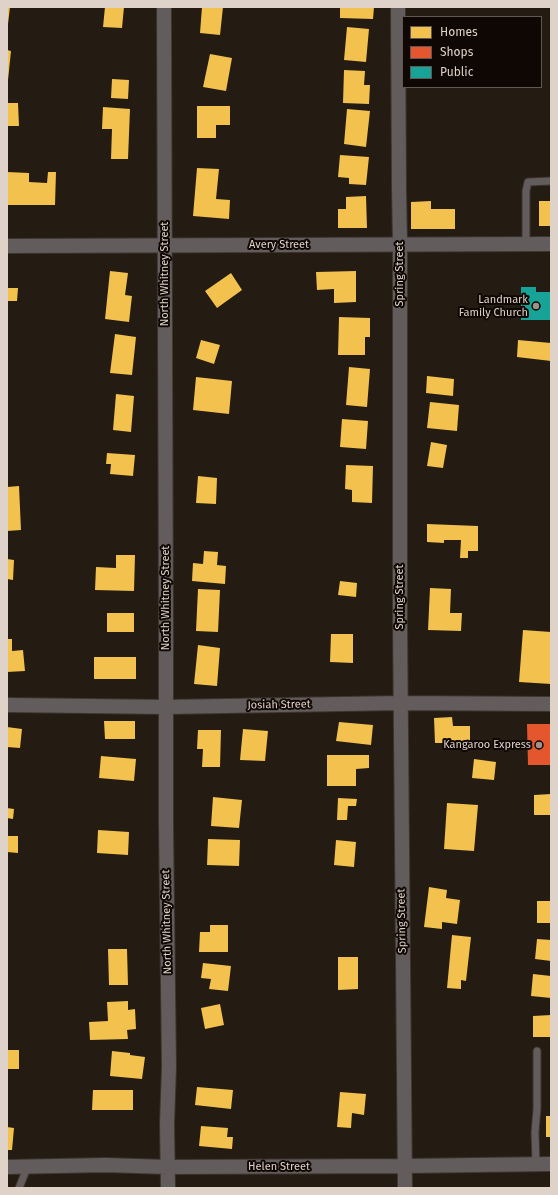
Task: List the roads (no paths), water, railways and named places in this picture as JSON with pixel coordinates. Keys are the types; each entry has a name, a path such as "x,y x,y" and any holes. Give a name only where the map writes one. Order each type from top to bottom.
{"street":[{"name":"North Whitney Street","path":"164,7 166,826 169,1067 167,1124 168,1188"},
{"name":"Spring Street","path":"398,7 401,845 405,1188"},
{"name":"Avery Street","path":"7,246 551,244"},
{"name":"Josiah Street","path":"7,705 166,706 401,703 551,704"},
{"name":"Helen Street","path":"7,1167 27,1168 106,1165 167,1167 551,1164"}],"lane":[{"path":"526,244 526,190 528,182 551,181"},
{"path":"536,1164 535,1132 537,1109 537,1051"},
{"path":"19,1188 27,1168"}],"place":[{"name":"Landmark Family Church","path":"536,306"},
{"name":"Kangaroo Express","path":"539,745"}]}
